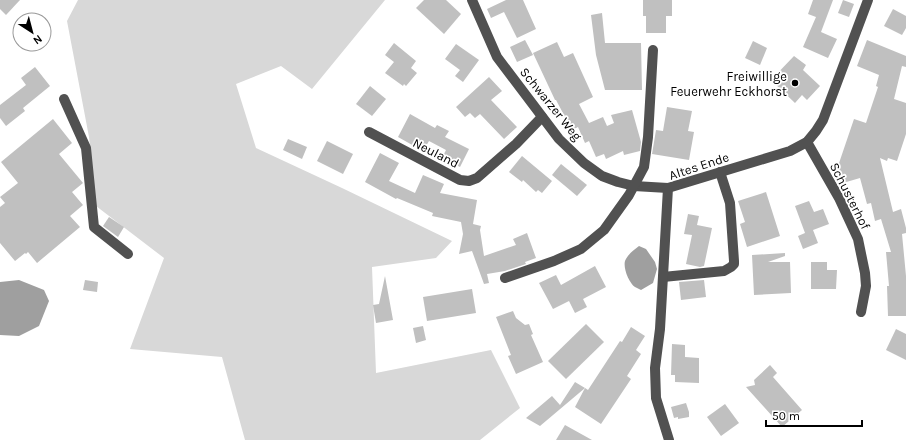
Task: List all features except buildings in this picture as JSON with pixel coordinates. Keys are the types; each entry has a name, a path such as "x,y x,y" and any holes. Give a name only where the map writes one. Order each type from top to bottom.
{"street":[{"name":"Schwarzer Weg","path":"472,0 497,57 559,139 584,163 602,176 618,182 634,186 668,188"},
{"name":"Altes Ende","path":"669,440 656,398 655,383 655,368 660,329 668,188 771,158 790,151 807,142 823,120 868,0"},
{"path":"505,278 554,261 581,249 604,230 634,186 644,168 648,137 653,50"},
{"path":"64,99 86,148 94,227 128,254"},
{"name":"Neuland","path":"369,132 460,180 469,181 478,178 484,173 516,144 542,117"},
{"name":"Schusterhof","path":"807,142 839,198 858,239 866,286 861,312"},
{"path":"663,277 724,271 734,264 730,203 720,172"}],"shaded area":[{"path":"78,0 385,0 312,89 281,66 236,84 256,148 452,241 436,258 372,267 376,373 491,350 520,408 480,440 245,440 222,357 130,349 164,258 96,206 89,137 67,21"},
{"path":"639,246 646,249 655,262 657,269 653,283 641,290 635,287 629,279 625,264 625,261 631,252"},
{"path":"19,280 44,290 49,301 39,326 19,336 0,335 0,282"}],"place":[{"name":"Freiwillige Feuerwehr Eckhorst","path":"795,83"}]}
